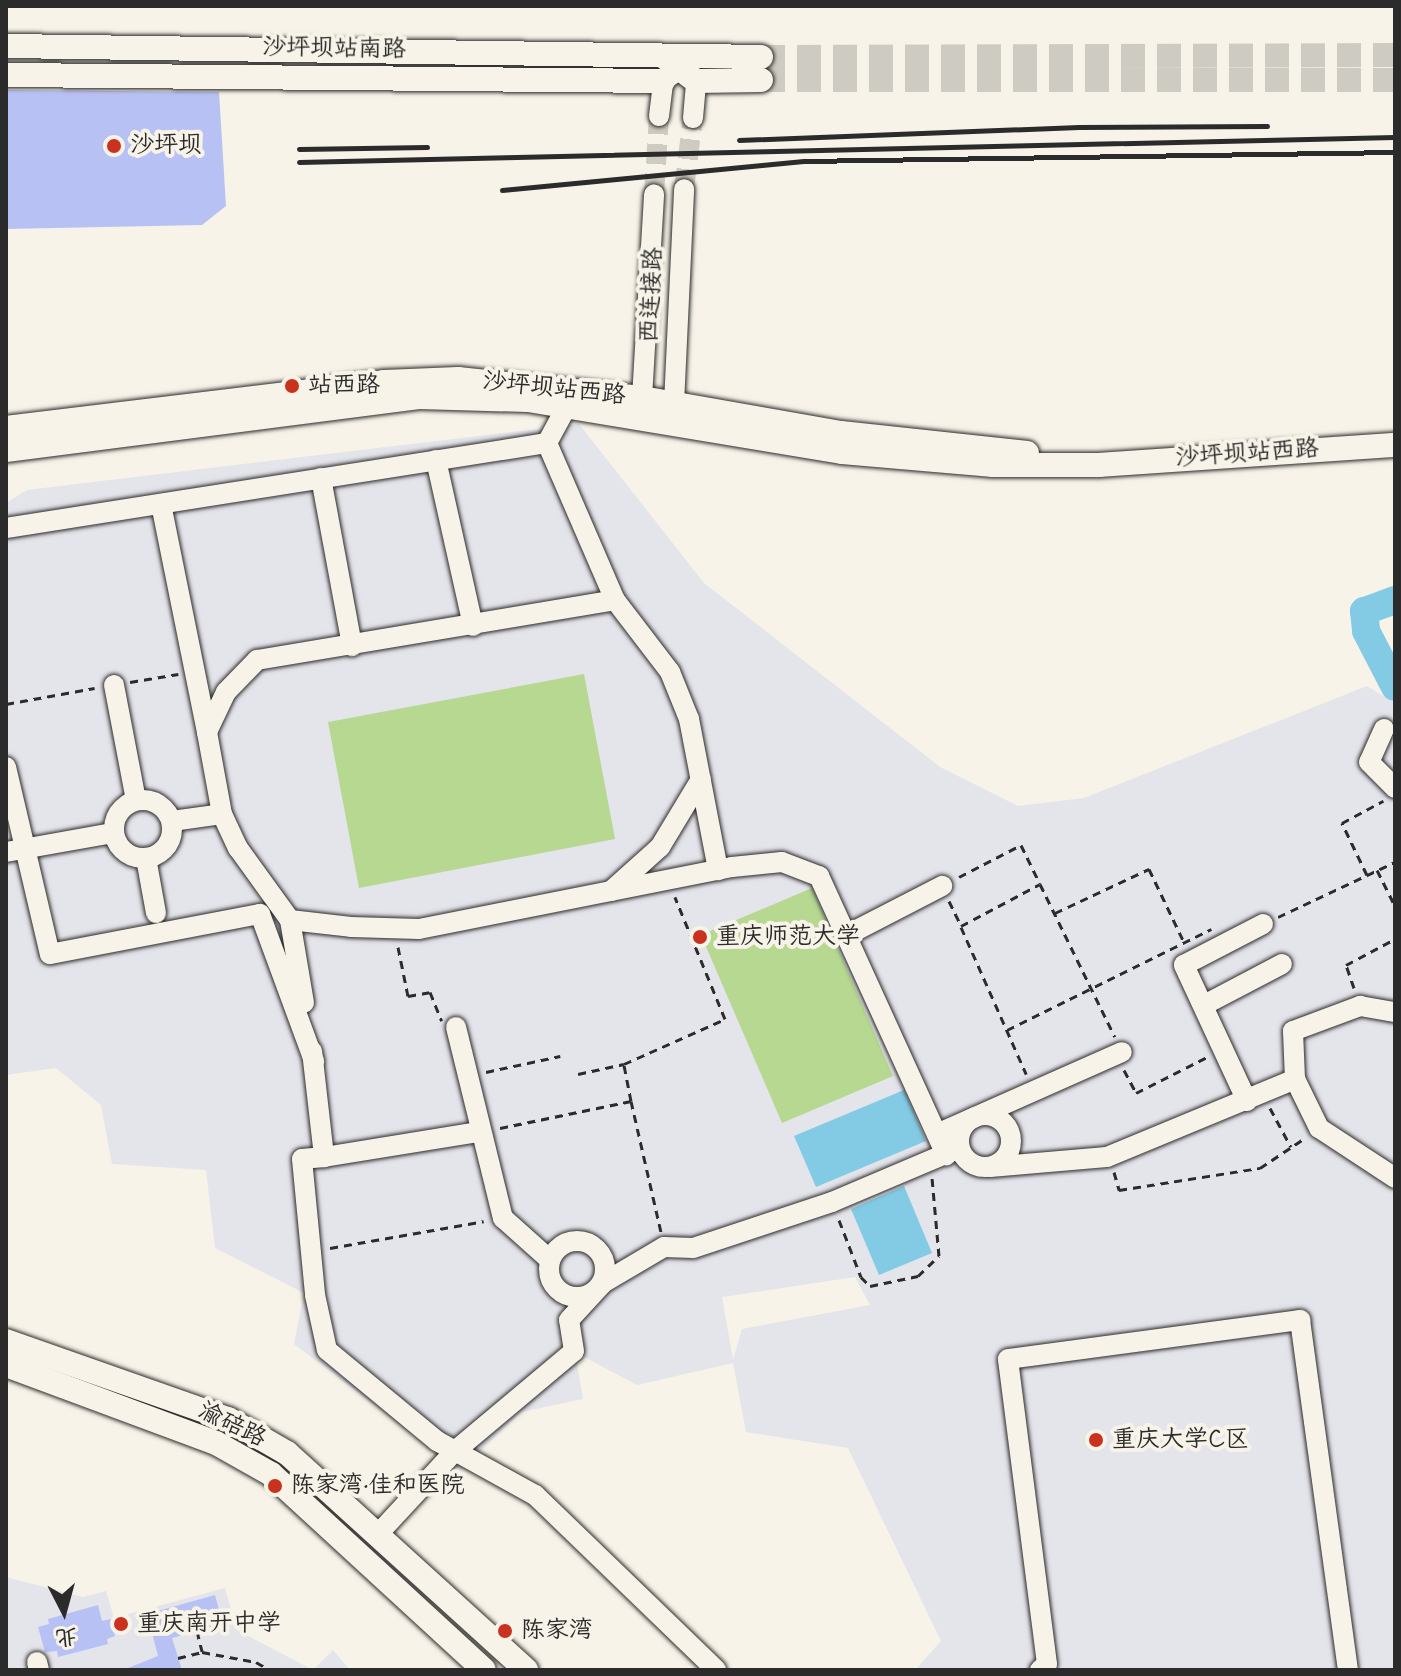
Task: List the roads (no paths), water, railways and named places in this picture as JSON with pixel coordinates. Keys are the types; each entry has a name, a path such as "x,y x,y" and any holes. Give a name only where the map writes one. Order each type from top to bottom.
{"main road":[{"path":"6,36 105,44"},
{"name":"沙坪坝站南路","path":"6,46 105,44 679,69"},
{"name":"沙坪坝站南路","path":"6,75 761,68"},
{"name":"沙坪坝站西路","path":"7,445 420,379 642,398 841,433 997,448 1099,465"},
{"name":"沙坪坝站西路","path":"7,445 419,397 567,406 842,452 993,465 1099,465 1395,445"},
{"name":"渝碚路","path":"6,1341 228,1419 287,1453 379,1533 526,1670"},
{"name":"渝碚路","path":"6,1365 216,1443 271,1474 484,1670"}],"street":[{"path":"659,116 679,69"},
{"path":"679,69 693,118"},
{"name":"西连接路","path":"674,404 684,189"},
{"name":"西连接路","path":"642,398 654,194"},
{"path":"547,443 567,406"},
{"path":"6,528 547,443"},
{"path":"547,443 615,600 670,672 689,719 718,870"},
{"path":"436,460 473,626"},
{"path":"321,478 352,646"},
{"path":"161,504 222,814 238,848 290,920 314,1061 324,1157"},
{"path":"207,732 226,692 257,660 615,600"},
{"path":"114,685 136,800"},
{"path":"1384,729 1369,762 1395,788"},
{"path":"6,767 15,851 50,954 260,914 314,1061"},
{"path":"611,891 660,847 701,779"},
{"path":"136,800 164,808 172,821 171,838 162,852 146,858 125,853 113,833 123,807 136,800"},
{"path":"172,821 222,814"},
{"path":"15,851 113,833"},
{"path":"146,858 156,913"},
{"path":"290,920 419,929 718,870 782,862 819,876 849,934 945,1155 974,1166 1110,1156 1295,1079"},
{"path":"849,934 942,886"},
{"path":"1255,1097 1224,1049 1184,965 1263,924"},
{"path":"1204,1005 1282,964"},
{"path":"1395,1012 1360,1006 1293,1031 1295,1079 1319,1128 1395,1178"},
{"path":"456,1027 479,1132 503,1218 550,1260"},
{"path":"937,1134 1122,1052"},
{"path":"379,1533 455,1451 574,1351 569,1320 603,1283 606,1265 590,1243 571,1241 550,1260 550,1279 563,1293 581,1297 603,1283 664,1247 693,1248 832,1202 945,1155 972,1118 997,1117 1011,1136 1005,1159 990,1167"},
{"path":"479,1132 302,1159 311,1251 327,1350 455,1451 535,1495 716,1670"},
{"path":"1040,1670 1047,1664 1008,1359 1300,1320 1348,1670"}],"water":[{"path":"904,1090 926,1141 816,1187 794,1136"},
{"path":"904,1186 932,1253 879,1275 851,1209"}],"waterway":[{"path":"1395,600 1364,611 1366,631 1395,687"}],"tunnel":[{"path":"761,57 1395,55"},
{"path":"761,80 1395,80"},
{"path":"654,194 659,116"},
{"path":"684,189 693,118"}],"railway":[{"path":"739,140 1079,127 1267,126"},
{"path":"299,162 1395,137"},
{"path":"299,149 427,147"},
{"path":"502,190 804,161 1395,152"}],"place":[{"name":"沙坪坝","path":"114,146"},
{"name":"站西路","path":"292,386"},
{"name":"重庆师范大学","path":"700,937"},
{"name":"重庆大学C区","path":"1096,1440"},
{"name":"陈家湾·佳和医院","path":"275,1486"},
{"name":"重庆南开中学","path":"121,1624"},
{"name":"陈家湾","path":"505,1631"}]}
